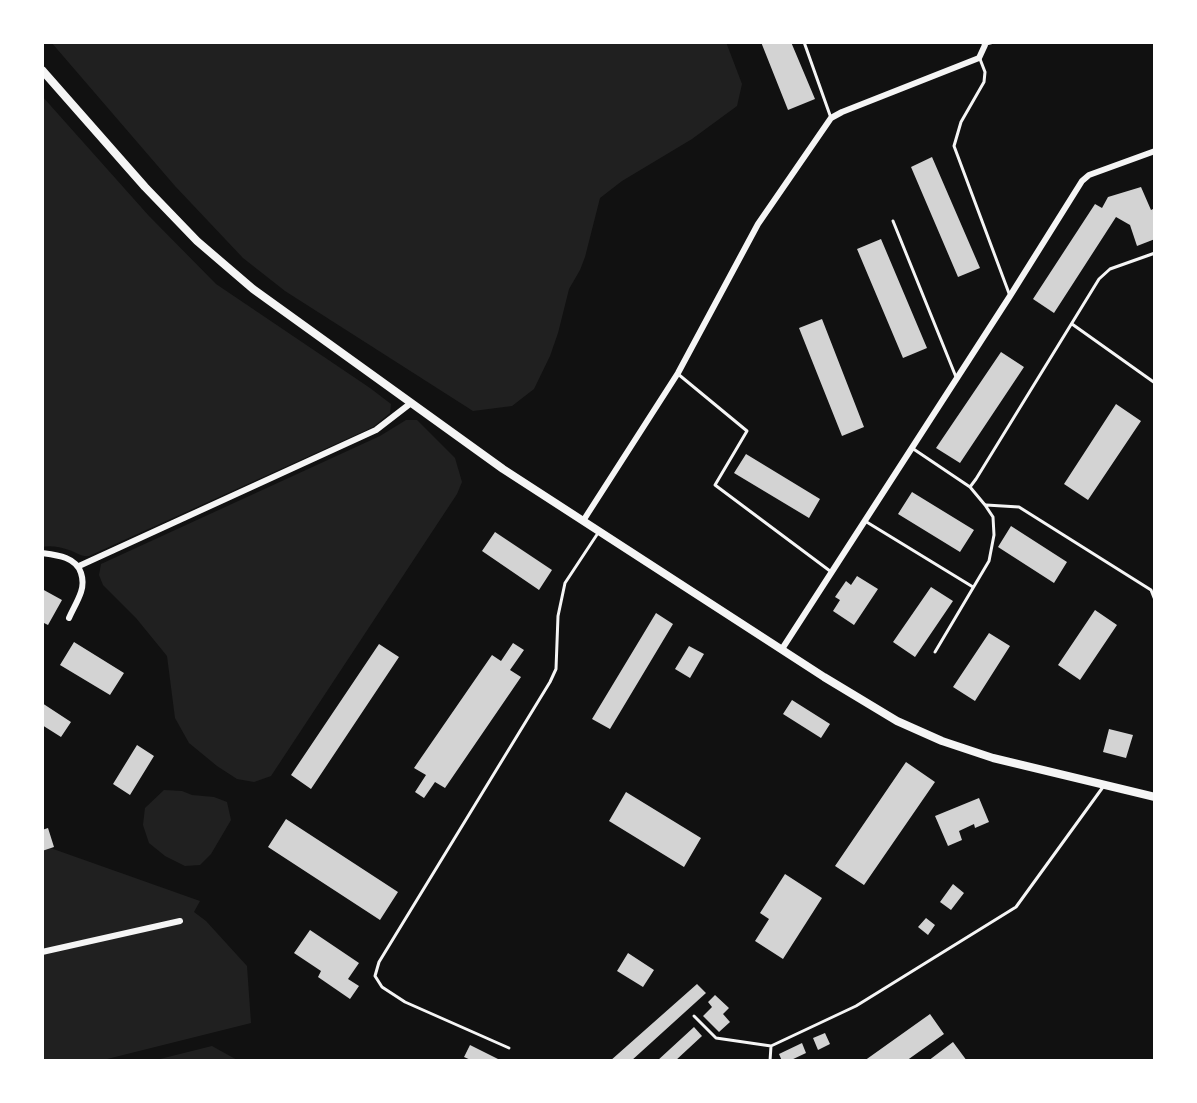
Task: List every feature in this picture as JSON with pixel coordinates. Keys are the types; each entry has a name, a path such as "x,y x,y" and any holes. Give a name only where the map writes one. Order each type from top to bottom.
{"street":[{"path":"583,521 678,374 758,224 831,118 979,58 984,43"},
{"path":"42,70 145,187 197,241 253,289 503,469 824,677 897,721 942,741 993,758 1155,797"},
{"path":"782,649 1082,181 1089,175 1155,151"},
{"path":"79,566 376,430 411,403"},
{"path":"42,554 57,555 79,566 82,590 69,618"},
{"path":"42,952 180,921"}],"lane":[{"path":"804,42 831,118"},
{"path":"984,43 994,42"},
{"path":"979,58 985,72 984,82 961,122 954,146 1010,296"},
{"path":"893,221 957,379"},
{"path":"970,487 1099,279 1110,269 1155,253"},
{"path":"1072,324 1155,383"},
{"path":"678,374 747,432 715,485 832,572"},
{"path":"912,448 970,487 993,517 994,535 989,561 934,652"},
{"path":"985,505 1018,507 1151,590 1155,600"},
{"path":"865,521 973,587"},
{"path":"510,1048 405,1002 382,987 375,976 379,962 553,676 556,669 558,616 565,583 600,532"},
{"path":"694,1016 716,1038 771,1046 856,1006 1016,907 1104,785"},
{"path":"770,1061 771,1046"}],"shaded area":[{"path":"51,42 726,42 742,84 737,106 692,139 622,181 600,198 585,257 569,289 550,356 534,389 512,406 473,411 285,291 243,258 175,186"},
{"path":"42,96 149,216 216,284 370,388 391,404 390,413 373,427 89,556 59,547 42,547"},
{"path":"406,420 417,420 455,458 462,482 457,494 271,776 254,782 237,779 189,743 175,718 167,656 136,618 103,585 99,575 101,564 380,436"},
{"path":"164,790 214,797 227,802 231,820 211,854 200,865 185,866 165,856 149,843 143,825 145,808"},
{"path":"42,845 200,901 194,912 206,921 247,966 251,1023 99,1061 42,1061"},
{"path":"212,1046 239,1061 152,1061"}],"building":[{"path":"761,42 791,42 815,99 788,110"},
{"path":"932,157 980,268 958,277 911,167"},
{"path":"1141,187 1151,210 1155,208 1155,239 1137,246 1130,225 1116,217 1054,313 1033,299 1095,204 1102,208 1108,197"},
{"path":"881,239 927,348 903,358 857,249"},
{"path":"822,319 864,427 842,436 799,328"},
{"path":"1001,352 1024,367 960,463 936,448"},
{"path":"1116,404 1141,421 1088,500 1064,484"},
{"path":"746,454 820,499 809,518 734,473"},
{"path":"912,492 974,530 960,552 898,514"},
{"path":"1011,526 1067,562 1054,583 998,547"},
{"path":"495,532 552,570 539,590 482,551"},
{"path":"857,576 878,589 854,625 833,611 840,600 835,597 846,581 851,585"},
{"path":"931,587 953,601 915,657 893,642"},
{"path":"42,589 62,600 48,625 42,622"},
{"path":"1095,610 1117,625 1080,680 1058,665"},
{"path":"656,613 673,624 610,729 592,719"},
{"path":"989,633 1010,646 975,701 953,687"},
{"path":"74,642 124,673 110,695 60,665"},
{"path":"513,643 524,650 510,670 521,677 445,788 435,782 424,798 415,792 426,775 414,768 492,655 501,661"},
{"path":"379,644 399,657 311,789 291,775"},
{"path":"689,646 704,654 690,678 675,669"},
{"path":"792,700 830,724 821,738 783,714"},
{"path":"42,703 71,722 61,737 42,725"},
{"path":"1109,729 1133,735 1126,758 1103,752"},
{"path":"137,745 154,756 130,795 113,784"},
{"path":"906,762 935,782 864,885 835,866"},
{"path":"626,792 701,838 684,867 609,821"},
{"path":"979,798 989,822 975,828 974,824 959,831 962,840 948,846 935,816"},
{"path":"286,819 398,892 380,920 268,847"},
{"path":"48,828 54,847 42,851 42,830"},
{"path":"785,874 822,898 783,959 755,941 769,919 760,913"},
{"path":"953,884 964,893 951,910 940,902"},
{"path":"926,918 935,925 928,935 918,927"},
{"path":"310,930 359,963 348,979 359,986 350,999 318,977 321,971 294,953"},
{"path":"628,953 654,970 643,987 617,971"},
{"path":"697,984 706,993 631,1061 610,1061"},
{"path":"715,995 729,1008 723,1014 730,1022 719,1032 703,1016 712,1007 708,1002"},
{"path":"930,1014 944,1034 906,1061 864,1061"},
{"path":"694,1027 702,1036 675,1061 657,1061"},
{"path":"825,1033 830,1044 818,1050 813,1038"},
{"path":"953,1042 967,1061 928,1061"},
{"path":"802,1043 806,1053 789,1061 782,1061 779,1054"},
{"path":"470,1045 502,1061 473,1061 464,1057"}]}
